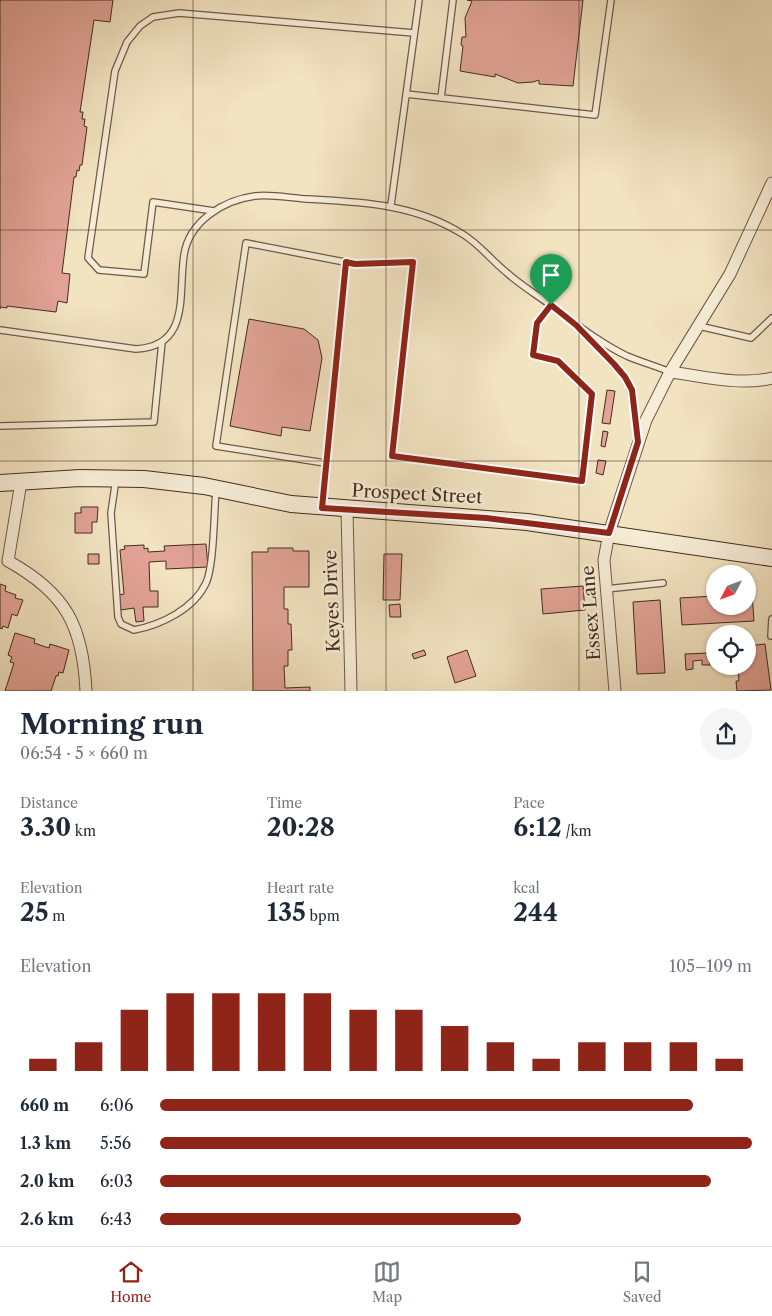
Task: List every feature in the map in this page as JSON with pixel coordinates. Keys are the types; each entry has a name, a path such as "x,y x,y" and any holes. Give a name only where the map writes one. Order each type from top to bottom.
{"street":[{"name":"Essex Lane","path":"615,691 604,560 609,533 638,442 670,372 700,326 730,274 772,183"},
{"path":"670,372 740,381 759,382 772,378"},
{"name":"Prospect Street","path":"0,483 116,477 177,482 291,504 322,508 486,518 609,533 772,558"},
{"path":"21,482 14,535 4,560 28,572 50,590 67,610 79,636 85,662 86,691"},
{"name":"Keyes Drive","path":"347,510 351,691"}],"lane":[{"path":"391,206 419,0"},
{"path":"441,98 453,0"},
{"path":"406,94 595,115 610,0"},
{"path":"214,210 153,202 144,274 99,270 88,258 115,71 128,42 140,26 153,17 179,13 414,33"},
{"path":"0,330 136,349 149,348 162,342 173,332 179,318 184,253 197,226 214,210 227,203 258,196 391,206 424,216 475,242 505,272 576,325 628,356 670,372"},
{"path":"325,464 216,446 246,243 355,264 413,262 392,456 582,481 592,394 558,361 533,355 533,342 537,323 551,305"},
{"path":"322,508 346,262"},
{"path":"700,326 751,338 772,318"},
{"path":"576,325 625,377 632,390 638,442"},
{"path":"0,426 154,422 162,342"},
{"path":"116,477 111,513 118,617 121,624 134,630 158,624 177,614 206,584 210,569 216,489"},
{"path":"606,589 663,583"},
{"path":"771,636 772,619"}],"building":[{"path":"0,0 113,0 110,22 94,20 80,112 83,112 82,119 85,119 84,126 87,127 82,165 80,165 79,171 77,170 76,177 74,177 62,273 70,274 67,303 58,301 56,312 7,306 7,308 0,307"},
{"path":"467,0 583,0 573,86 539,84 539,80 518,83 495,74 495,77 460,71 463,46 461,45 462,37 466,37 465,18 472,1"},
{"path":"249,319 304,329 318,340 322,358 310,431 282,427 281,436 230,426"},
{"path":"607,390 615,391 610,424 602,423"},
{"path":"603,431 608,432 605,447 601,446"},
{"path":"598,460 606,461 603,475 596,473"},
{"path":"81,507 98,507 97,522 92,522 92,533 75,533 75,513 81,513"},
{"path":"206,544 208,567 166,569 166,561 149,562 150,591 158,591 158,607 143,607 144,621 136,622 134,608 121,610 119,595 124,594 120,550 125,549 124,546 144,545 144,549 148,548 148,552 165,551 164,546"},
{"path":"268,548 293,548 293,551 309,551 309,587 284,587 284,609 288,609 288,624 291,624 292,650 288,650 288,666 284,666 285,688 310,687 310,691 253,691 252,552 268,552"},
{"path":"88,554 99,554 99,564 88,564"},
{"path":"384,554 402,554 400,600 383,600"},
{"path":"0,584 6,586 5,591 16,595 15,598 23,600 17,616 12,614 8,628 3,626 2,629 0,628"},
{"path":"583,586 585,610 543,614 541,589"},
{"path":"706,597 706,615 754,615 754,621 682,625 680,598"},
{"path":"660,600 665,673 637,674 633,602"},
{"path":"400,604 401,617 390,617 389,605"},
{"path":"15,633 35,639 34,643 49,648 50,644 69,650 63,673 59,672 58,676 56,676 51,691 5,691 14,663 10,662 12,657 8,655"},
{"path":"765,644 771,690 737,691 736,681 739,681 739,675 756,675 756,645"},
{"path":"424,650 426,655 414,659 412,654"},
{"path":"467,650 476,676 455,683 447,657"},
{"path":"706,653 706,665 702,665 702,660 693,661 693,669 686,670 685,654"}],"route":[{"path":"346,262 355,264 413,262 392,456 582,481 592,394 558,361 533,355 537,323 551,305 576,325 614,364 625,377 632,390 638,442 609,533 486,518 322,508 346,262"}]}
